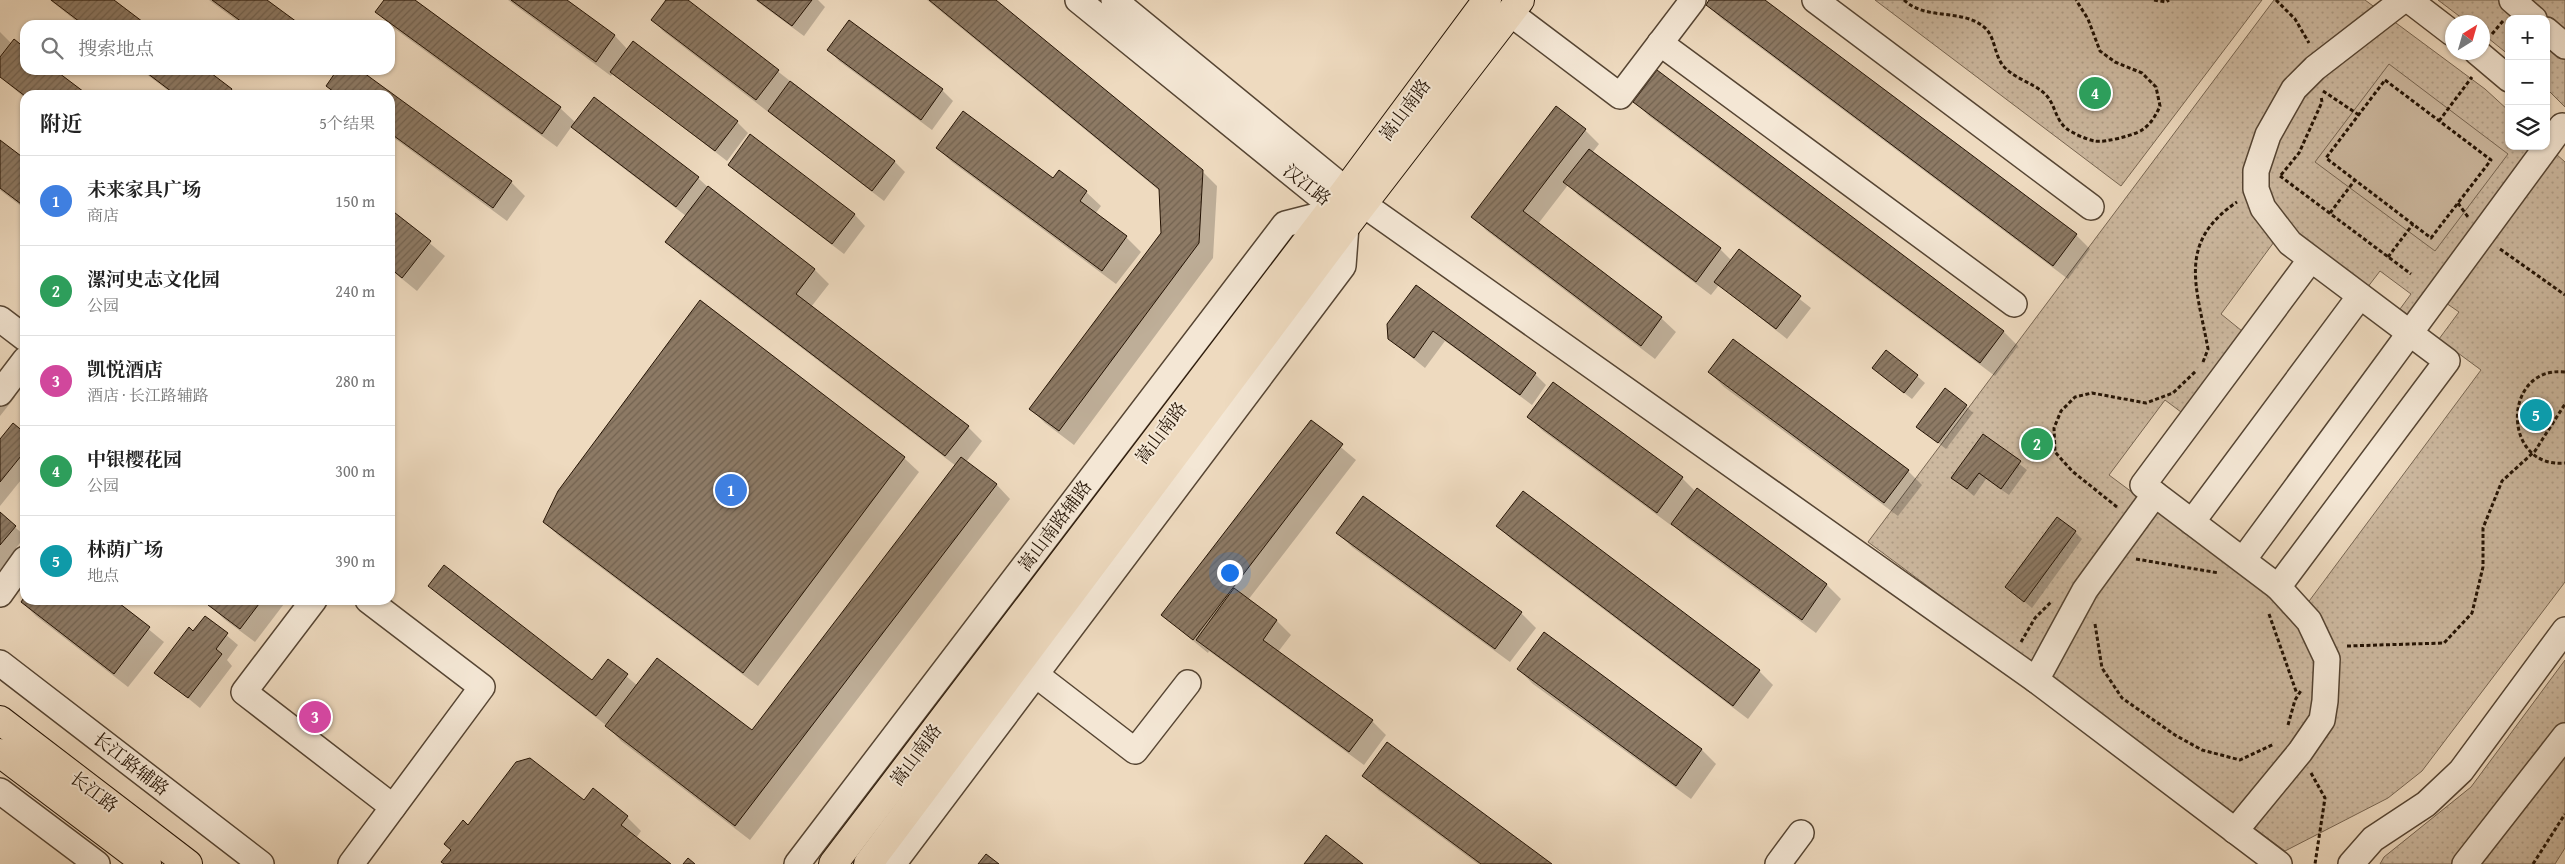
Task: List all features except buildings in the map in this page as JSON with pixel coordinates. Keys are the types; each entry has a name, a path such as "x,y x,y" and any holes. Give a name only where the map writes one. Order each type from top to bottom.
{"main road":[{"name":"嵩山南路","path":"881,862 1018,661 1343,208 1487,0"},
{"name":"嵩山南路","path":"1343,208 1517,4"},
{"name":"嵩山南路","path":"833,864 853,837 1018,661"},
{"name":"长江路","path":"0,720 188,864"},
{"name":"长江路","path":"0,753 147,864"}],"street":[{"name":"汉江路","path":"1078,0 1343,208"},
{"name":"汉江路","path":"1114,0 1343,208"},
{"path":"1517,4 1620,96 1693,0"},
{"path":"1816,0 2091,206"},
{"path":"2272,597 2447,361 2290,243 2263,208 2256,189 2256,171 2268,135 2294,89 2315,68 2403,0"},
{"path":"2409,0 2445,28"},
{"path":"2550,33 2565,46"},
{"path":"1660,43 2014,304"},
{"path":"2490,57 2505,74"},
{"path":"2235,567 2410,333 2558,123"},
{"path":"1188,682 1135,751 1018,661 1343,266 1343,208"},
{"path":"1343,208 2036,680 2279,864"},
{"name":"嵩山南路辅路","path":"798,864 1285,224 1343,208"},
{"path":"2235,831 2300,752 2322,720 2327,659 2309,621 2272,597 2235,567 2192,522 2143,485 2311,259"},
{"path":"2192,522 2360,296"},
{"path":"0,319 20,334"},
{"path":"0,393 20,367"},
{"path":"2036,680 2085,590 2155,494"},
{"path":"0,594 20,566"},
{"path":"310,605 244,692 393,807"},
{"path":"351,864 482,687 375,605"},
{"path":"2346,863 2373,839 2426,804 2461,771 2565,630"},
{"name":"长江路辅路","path":"0,663 261,864"},
{"path":"2465,864 2565,736"},
{"path":"0,791 97,864"},
{"path":"1778,864 1801,833"},
{"path":"853,837 881,862"}],"path":[{"path":"1904,0 1911,7 1944,16 1968,17 1986,28 1995,45 2000,62 2028,84 2046,94 2057,117 2067,129 2095,142 2141,130 2154,118 2160,106 2156,87 2142,73 2115,62 2100,51 2088,19 2076,0"},
{"path":"2154,0 2166,2 2169,0"},
{"path":"2490,43 2521,8"},
{"path":"2439,121 2478,60"},
{"path":"2385,80 2439,121 2491,160 2432,238 2326,158 2385,80"},
{"path":"2319,88 2359,116"},
{"path":"2280,176 2411,274"},
{"path":"2330,213 2355,180"},
{"path":"2458,203 2480,235 2565,295"},
{"path":"2388,257 2413,224"},
{"path":"2565,372 2544,375 2530,383 2521,396 2516,411 2517,427 2522,441 2533,453 2545,460 2565,463"},
{"path":"2130,558 2235,567"},
{"path":"2272,597 2297,694"},
{"path":"2300,752 2325,798 2315,864"},
{"path":"2533,864 2565,814"}],"shaded area":[{"path":"1875,0 2262,0 2121,186"},
{"path":"2274,0 2365,0 2485,89 2505,107 2505,150 2550,149 2565,162 2565,582 2422,771 2388,798 2285,851 1868,542","holes":["2285,227 2367,288 2380,271 2411,294 2400,309 2426,328 2446,303 2459,312 2439,339 2481,370 2298,616 2109,475 2165,400 2181,412 2242,331 2221,314"]},
{"path":"2438,0 2565,0 2565,107 2550,92 2550,15 2505,15 2505,52 2490,40 2490,15 2458,15"},
{"path":"2389,64 2508,154 2435,251 2315,162"},
{"path":"2565,660 2565,848 2555,864 2380,864 2384,857 2471,787"}],"place":[{"name":"中银樱花园","path":"2095,93"},
{"name":"林荫广场","path":"2536,415"},
{"name":"漯河史志文化园","path":"2037,444"},
{"name":"未来家具广场","path":"731,490"},
{"name":"凯悦酒店","path":"315,717"}]}
